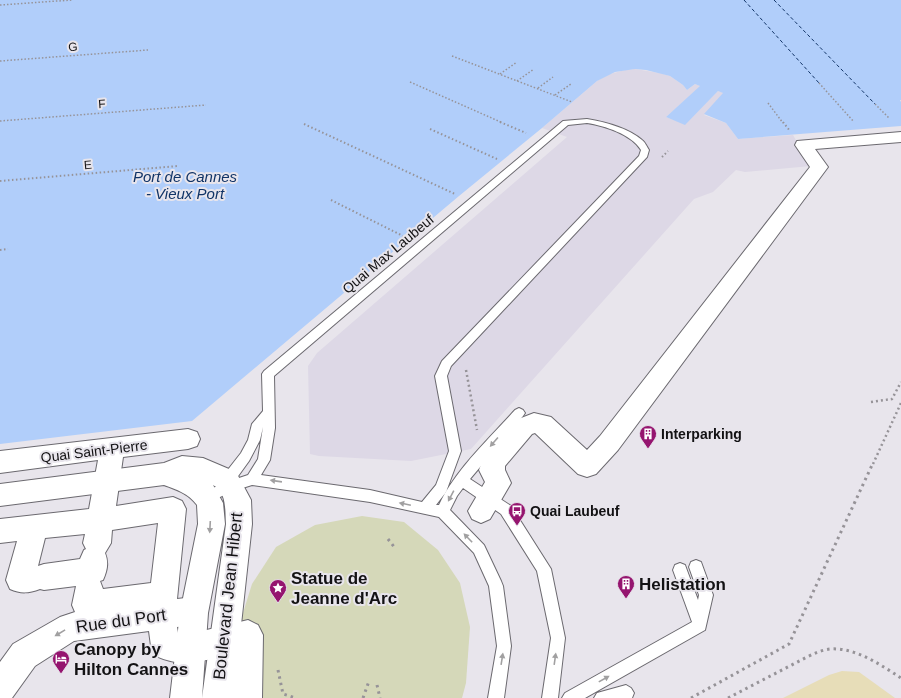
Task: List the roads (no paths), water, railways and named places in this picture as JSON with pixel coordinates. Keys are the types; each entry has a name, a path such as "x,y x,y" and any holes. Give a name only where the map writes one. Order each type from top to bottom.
{"street":[{"path":"485,505 498,483 492,470 494,462 524,427 534,423 543,424 587,466 609,443 819,167 798,140 899,131"},
{"name":"Quai Saint-Pierre","path":"0,462 188,439"},
{"path":"35,527 20,580 93,571 112,449"},
{"name":"Boulevard Jean Hibert","path":"106,482 165,474 197,485 229,486"},
{"path":"0,495 106,482"},
{"name":"Boulevard Jean Hibert","path":"186,698 194,611 210,532 211,504 229,486"},
{"name":"Boulevard Jean Hibert","path":"217,698 239,524 238,500 229,486"},
{"path":"0,531 35,527 98,541 173,509 162,606 166,646 190,649 248,634 246,698"},
{"path":"89,589 86,605 162,606"},
{"name":"Rue du Port","path":"0,688 24,655 70,627 162,606 194,611"}],"lane":[{"name":"Quai Max Laubeuf","path":"229,486 264,460 269,412 268,374 566,124 587,121 629,135 640,142 645,150 642,157 446,364 441,376 455,451 441,488 424,508"},
{"path":"269,412 256,427 254,440 229,486 370,496 442,512 479,549 496,586 504,646 496,698"},
{"path":"442,512 452,492 461,480 519,413"},
{"path":"461,480 485,505 506,510 544,569 558,638 550,698"},
{"path":"570,698 700,625 706,595 696,567"},
{"path":"680,570 700,625"},
{"path":"602,698 626,693"}],"water":[{"name":"Port de Cannes - Vieux Port","path":"0,0 901,0 901,126 738,139 726,123 704,114 723,93 718,91 685,125 666,117 700,86 695,84 687,90 683,85 670,76 646,70 635,69 615,72 597,81 192,421 0,444"}],"place":[{"name":"Interparking","path":"648,449"},
{"name":"Quai Laubeuf","path":"517,526"},
{"name":"Helistation","path":"626,599"},
{"name":"Statue de Jeanne d'Arc","path":"278,603"},
{"name":"Canopy by Hilton Cannes","path":"61,674"}]}
